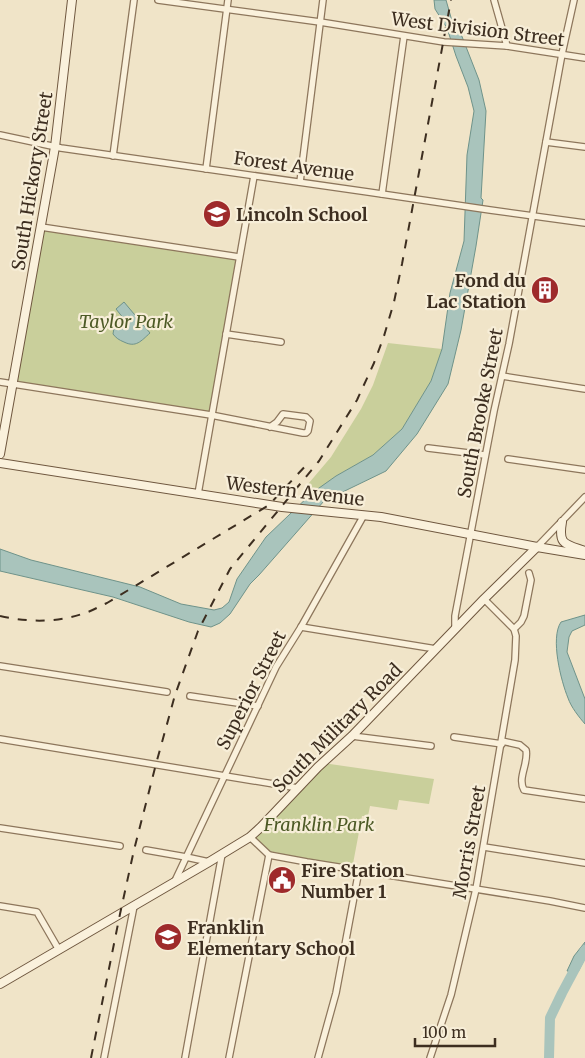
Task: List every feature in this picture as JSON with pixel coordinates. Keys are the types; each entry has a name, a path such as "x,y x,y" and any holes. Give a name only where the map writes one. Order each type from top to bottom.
{"street":[{"name":"South Hickory Street","path":"0,454 55,147 72,0"},
{"path":"113,156 134,0"},
{"name":"West Division Street","path":"158,0 320,22 447,42 507,46 585,58"},
{"path":"206,169 228,0"},
{"path":"300,182 323,0"},
{"path":"494,0 507,46"},
{"name":"South Brooke Street","path":"454,629 485,455 502,376 562,54 574,0"},
{"path":"382,194 404,36"},
{"name":"Forest Avenue","path":"0,135 55,147 113,156 585,222"},
{"path":"546,142 585,147"},
{"path":"198,494 254,176"},
{"path":"41,227 240,257"},
{"path":"226,334 281,342"},
{"path":"502,376 585,389"},
{"path":"0,382 211,415 270,427 306,433 310,420 306,417 283,414 270,427"},
{"path":"428,448 485,455"},
{"path":"508,459 585,470"},
{"name":"Western Avenue","path":"0,463 290,508 381,517 537,547 585,553"},
{"name":"South Military Road","path":"0,984 174,883 250,836 261,827 585,497"},
{"name":"Superior Street","path":"174,883 276,668 364,515"},
{"path":"562,522 560,532 562,539 569,546 585,553"},
{"path":"484,599 514,629 522,622 524,616 531,580 529,573"},
{"path":"301,627 436,648"},
{"name":"Morris Street","path":"430,1058 451,995 476,889 516,651 514,629"},
{"path":"0,666 167,692"},
{"path":"190,696 258,706"},
{"path":"352,736 431,747"},
{"path":"454,737 520,744 527,752 521,782 524,790 585,799"},
{"path":"0,739 298,788"},
{"path":"0,828 120,846"},
{"path":"250,836 269,855 585,908"},
{"path":"484,847 585,863"},
{"path":"146,850 208,862"},
{"path":"185,1058 222,854"},
{"path":"229,1058 269,855"},
{"path":"318,1058 336,993 359,870"},
{"path":"0,906 37,912 59,950"},
{"path":"104,1058 134,906"}],"green space":[{"name":"Taylor Park","path":"41,227 239,257 211,415 12,385"},
{"path":"388,343 442,349 431,381 402,429 373,455 336,476 306,499 303,490 331,457 361,409 373,385"},
{"name":"Franklin Park","path":"323,763 434,779 429,804 399,800 397,810 370,806 368,816 362,816 352,869 269,855 250,837"}],"water":[{"path":"434,0 446,0 452,21 461,34 479,80 486,111 481,198 483,200 461,330 448,384 417,434 386,471 324,501 250,584 230,614 220,623 211,627 189,622 113,597 0,571 0,549 31,560 140,587 181,604 214,610 222,608 229,602 237,579 266,537 312,493 336,476 373,455 402,429 431,381 442,349 450,293 464,241 467,155 474,111 468,87 447,28 435,9"},
{"path":"124,302 150,333 135,344 128,344 116,338 113,334 114,328 124,319 116,309"},
{"path":"585,615 585,625 572,631 569,637 567,652 585,699 585,724 573,708 565,691 558,660 556,638 561,622"},
{"path":"585,942 585,958 578,972 567,971 574,956"}],"waterway":[{"path":"549,1058 550,1018 585,950"}],"railway":[{"path":"91,1058 134,850 175,695 198,631 230,569 319,461 357,400 384,336 402,264 451,0"},
{"path":"0,616 30,620 61,619 85,613 107,603 269,505 310,461"}],"place":[{"name":"Lincoln School","path":"217,214"},
{"name":"Fond du Lac Station","path":"545,290"},
{"name":"Fire Station Number 1","path":"282,880"},
{"name":"Franklin Elementary School","path":"168,937"}]}
